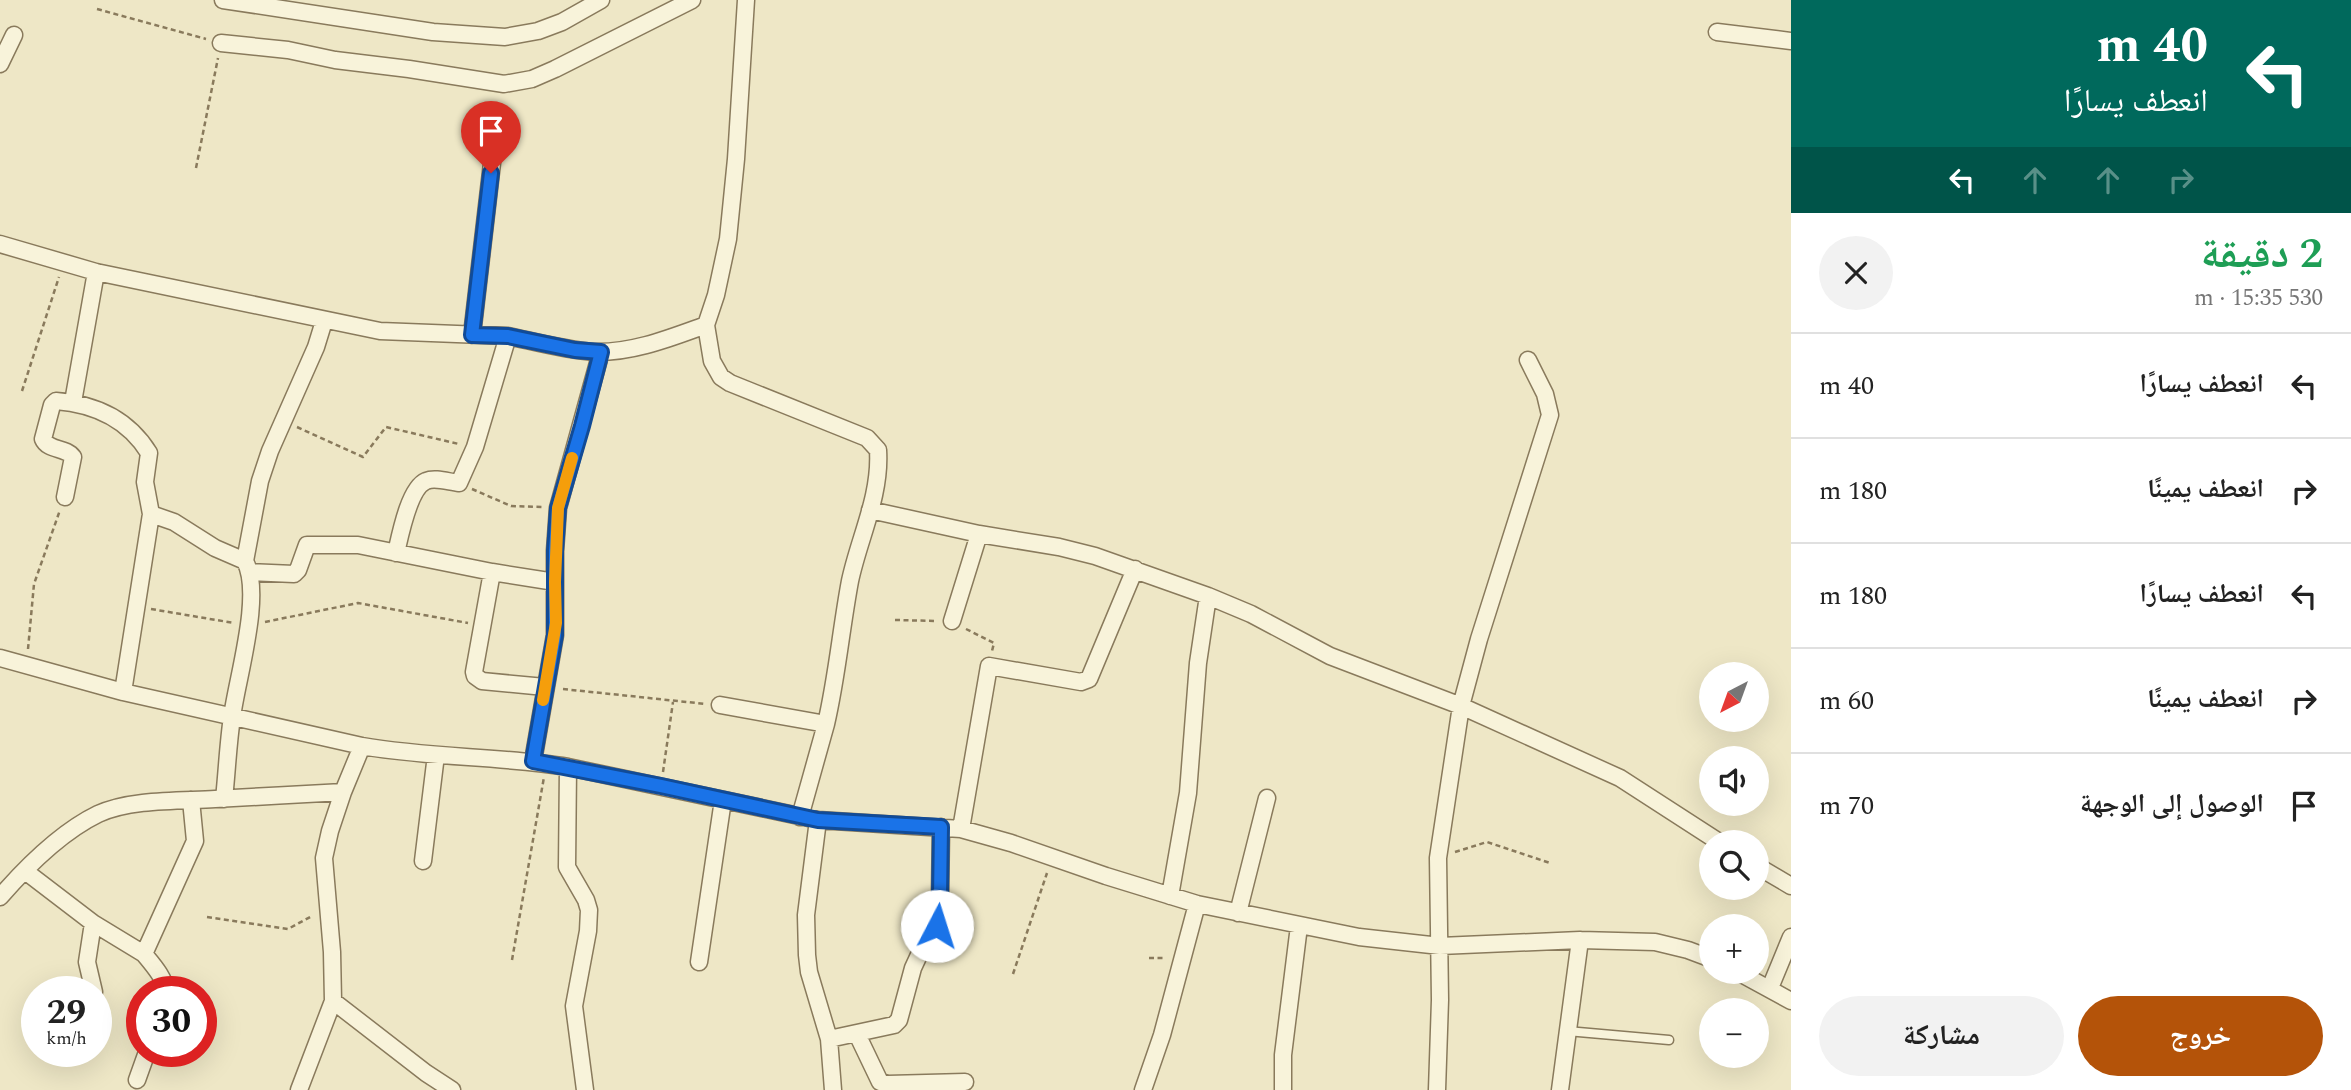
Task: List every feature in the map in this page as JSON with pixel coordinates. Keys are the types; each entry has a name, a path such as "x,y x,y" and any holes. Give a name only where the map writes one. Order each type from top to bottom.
{"street":[{"path":"223,0 433,32 505,37 550,27 601,0"},
{"path":"221,43 261,46 335,60 504,84 532,79 555,69 692,0"},
{"path":"746,0 728,239 716,295 706,325 712,361 721,377 730,383 867,438 878,450 870,510 850,582 837,673 800,817"},
{"path":"1717,32 1791,41"},
{"path":"0,64 14,35"},
{"path":"472,335 494,146"},
{"path":"0,244 96,272 380,331 508,336 575,350 601,352 640,346 706,325"},
{"path":"73,402 96,272"},
{"path":"224,799 232,716 252,596 248,567 260,481 270,451 316,347 324,321"},
{"path":"396,553 411,501 419,486 428,480 459,483 475,447 508,336"},
{"path":"540,762 545,687 556,623 558,508 601,352"},
{"path":"1437,1090 1440,946 1438,858 1461,706 1479,639 1550,415 1545,394 1528,360"},
{"path":"65,497 73,457 70,453 47,445 43,439 53,403 56,401 73,402 115,417 135,434 148,451 145,482 151,514 123,692"},
{"path":"870,510 979,534 1059,547 1135,569 1208,596 1251,614 1330,656 1461,706 1620,778 1700,830"},
{"path":"151,514 174,522 248,567 294,574 298,570 305,547 310,543 358,545 555,582"},
{"path":"952,621 979,534"},
{"path":"961,829 989,666 1080,682 1089,679 1135,569"},
{"path":"492,572 474,671 478,679 545,687"},
{"path":"1170,896 1188,793 1198,663 1208,596"},
{"path":"0,658 123,692 362,746 436,755 540,762 818,820 961,829 1197,904 1359,937 1440,946 1580,940 1655,942 1699,954"},
{"path":"720,705 826,724"},
{"path":"299,1090 332,1001 332,952 324,858 343,792 362,746"},
{"path":"423,861 436,755"},
{"path":"568,767 567,867 589,910 588,931 574,1006 585,1090"},
{"path":"0,897 25,871 73,830 100,813 116,808 191,800 343,792"},
{"path":"1238,913 1267,798"},
{"path":"144,954 195,841 191,800"},
{"path":"699,962 723,800"},
{"path":"818,820 806,915 807,955 809,972 830,1039 833,1090"},
{"path":"830,1039 894,1026 897,1023 913,968 936,931 940,910 941,827"},
{"path":"25,871 93,923 144,954 160,976"},
{"path":"1769,873 1791,886"},
{"path":"1143,1090 1162,1035 1197,904"},
{"path":"90,976 87,961 93,923"},
{"path":"1283,1090 1283,1055 1299,926"},
{"path":"1770,988 1791,937"},
{"path":"1560,1090 1580,940"},
{"path":"1762,984 1791,1000"},
{"path":"332,1001 446,1089"},
{"path":"857,1034 880,1082 965,1082"},
{"path":"137,1080 141,1067"}],"lane":[{"path":"1567,1031 1669,1040"}],"path":[{"path":"97,9 221,43 196,168"},
{"path":"22,391 63,264"},
{"path":"284,421 363,457 386,427 475,447"},
{"path":"459,483 511,506 558,508"},
{"path":"26,666 34,584 65,497"},
{"path":"137,607 248,625 358,603 482,626"},
{"path":"895,620 952,621 993,643 989,666"},
{"path":"545,687 720,705"},
{"path":"661,786 674,701"},
{"path":"512,960 540,762"},
{"path":"1438,858 1487,842 1550,863"},
{"path":"1013,974 1053,857"},
{"path":"207,917 288,929 328,908"}],"slow traffic":[{"path":"543,700 556,623 555,551 558,508 572,458"}],"route":[{"path":"491,173 472,335 508,336 575,350 601,352 558,508 555,635 533,761 818,820 941,827 940,910 937,926"}]}
